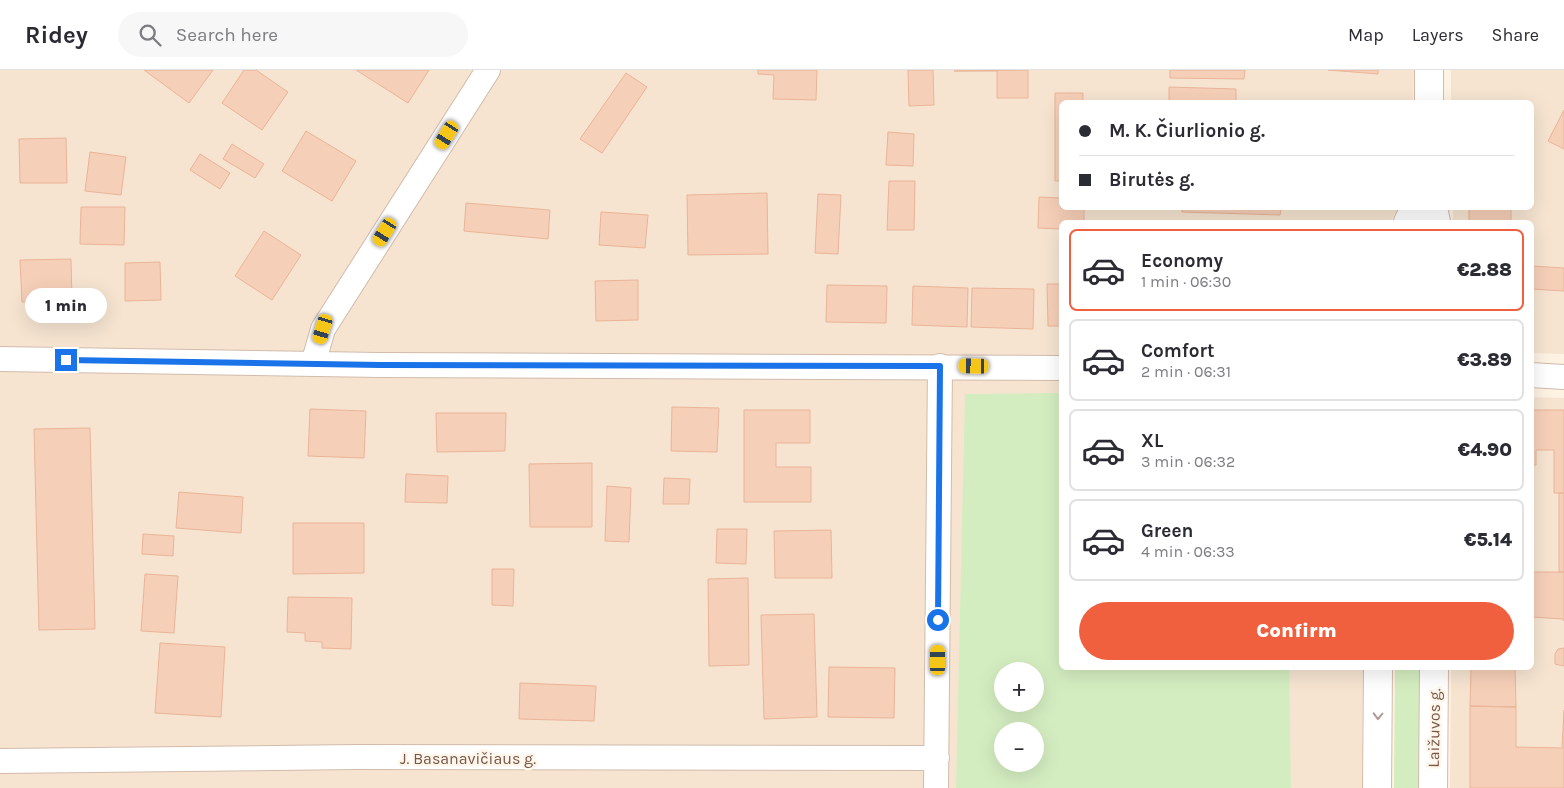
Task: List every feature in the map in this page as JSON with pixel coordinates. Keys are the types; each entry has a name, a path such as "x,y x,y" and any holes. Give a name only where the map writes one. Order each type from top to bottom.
{"main road":[{"path":"1429,70 1429,100"},
{"path":"1377,788 1378,670"},
{"name":"Laižuvos g.","path":"1433,788 1434,670"}],"street":[{"path":"313,364 323,329 488,70"},
{"path":"0,359 313,364 1059,368"},
{"path":"936,788 940,366"},
{"path":"1534,375 1564,377"},
{"name":"J. Basanavičiaus g.","path":"0,762 357,757 937,758"}],"shaded area":[{"path":"0,70 1414,70 1413,100 1059,100 1059,210 1397,210 1391,220 1059,220 1059,670 1363,670 1362,788 0,788"},
{"path":"1451,70 1564,70 1564,354 1534,353 1534,220 1453,220 1453,210 1534,210 1534,100 1451,100"},
{"path":"1534,397 1564,398 1564,788 1450,788 1451,670 1534,670"}],"green space":[{"path":"1059,393 1059,670 1289,670 1291,788 956,788 965,394"},
{"path":"1395,670 1420,670 1419,788 1394,788"}],"building":[{"path":"144,70 213,70 189,103"},
{"path":"244,70 256,70 288,92 262,130 222,103"},
{"path":"356,70 429,70 408,103"},
{"path":"758,70 817,70 816,100 773,99 774,75 758,74"},
{"path":"908,70 933,70 934,105 909,106"},
{"path":"1028,70 1028,98 997,98 997,71 954,71"},
{"path":"1170,70 1245,70 1244,79 1170,78"},
{"path":"1328,70 1378,70 1378,74"},
{"path":"626,73 647,87 602,153 580,139"},
{"path":"1169,87 1236,89 1236,100 1169,100"},
{"path":"1055,93 1083,93 1083,100 1059,100 1059,181 1055,181"},
{"path":"1564,110 1564,149 1548,141"},
{"path":"306,131 356,161 332,201 282,171"},
{"path":"888,132 914,134 913,166 886,165"},
{"path":"66,138 67,183 20,183 19,139"},
{"path":"232,144 264,164 255,178 223,159"},
{"path":"90,152 126,157 121,195 85,191"},
{"path":"200,154 230,173 220,189 190,170"},
{"path":"889,181 915,181 914,230 887,230"},
{"path":"767,193 768,254 688,255 687,195"},
{"path":"818,194 841,195 838,254 815,253"},
{"path":"1039,197 1059,198 1059,210 1084,210 1084,220 1059,220 1059,229 1038,228"},
{"path":"466,203 550,210 548,239 464,231"},
{"path":"81,207 125,207 124,245 80,244"},
{"path":"1182,210 1281,210 1280,215 1182,212"},
{"path":"1469,210 1511,210 1511,220 1469,220"},
{"path":"601,212 648,215 645,248 599,245"},
{"path":"264,231 301,255 272,300 235,276"},
{"path":"71,259 72,301 22,302 20,260"},
{"path":"160,262 161,300 125,301 125,263"},
{"path":"1534,266 1564,268 1564,291 1534,289"},
{"path":"638,280 638,320 596,321 595,281"},
{"path":"1047,284 1059,284 1059,326 1048,326"},
{"path":"827,285 887,286 886,323 826,322"},
{"path":"913,286 968,288 967,327 912,325"},
{"path":"972,288 1034,289 1033,329 971,327"},
{"path":"672,407 719,408 717,452 671,451"},
{"path":"310,409 366,411 364,458 308,456"},
{"path":"744,410 810,410 810,443 776,443 776,467 811,467 811,502 744,502"},
{"path":"1534,410 1564,410 1564,493 1554,493 1554,450 1536,450 1536,465 1534,465"},
{"path":"436,413 506,413 505,451 437,452"},
{"path":"90,428 95,629 39,630 34,429"},
{"path":"592,463 592,527 530,527 529,464"},
{"path":"406,474 448,476 447,503 405,502"},
{"path":"664,478 690,479 689,504 663,504"},
{"path":"607,486 631,488 629,542 605,541"},
{"path":"179,492 243,497 241,533 176,528"},
{"path":"1559,493 1564,493 1564,572 1559,572"},
{"path":"293,523 364,523 364,573 293,574"},
{"path":"717,529 747,529 746,564 716,563"},
{"path":"831,530 832,578 775,578 774,531"},
{"path":"143,534 174,536 173,556 142,554"},
{"path":"492,569 514,569 513,606 492,605"},
{"path":"1534,572 1564,572 1564,621 1563,619 1534,617"},
{"path":"145,574 178,576 174,633 141,631"},
{"path":"748,578 749,665 709,666 708,579"},
{"path":"288,597 352,598 351,649 322,648 322,642 305,641 305,633 287,632"},
{"path":"814,614 817,717 764,719 761,615"},
{"path":"160,643 225,647 221,717 155,713"},
{"path":"1564,648 1564,666 1555,664 1555,654 1558,649"},
{"path":"829,667 895,668 894,718 828,717"},
{"path":"1471,670 1515,670 1516,707 1470,706"},
{"path":"520,683 596,686 594,721 519,719"},
{"path":"1470,706 1516,707 1516,747 1562,748 1564,710 1564,788 1470,788"}],"route":[{"path":"66,360 380,365 940,366 938,620"}]}
